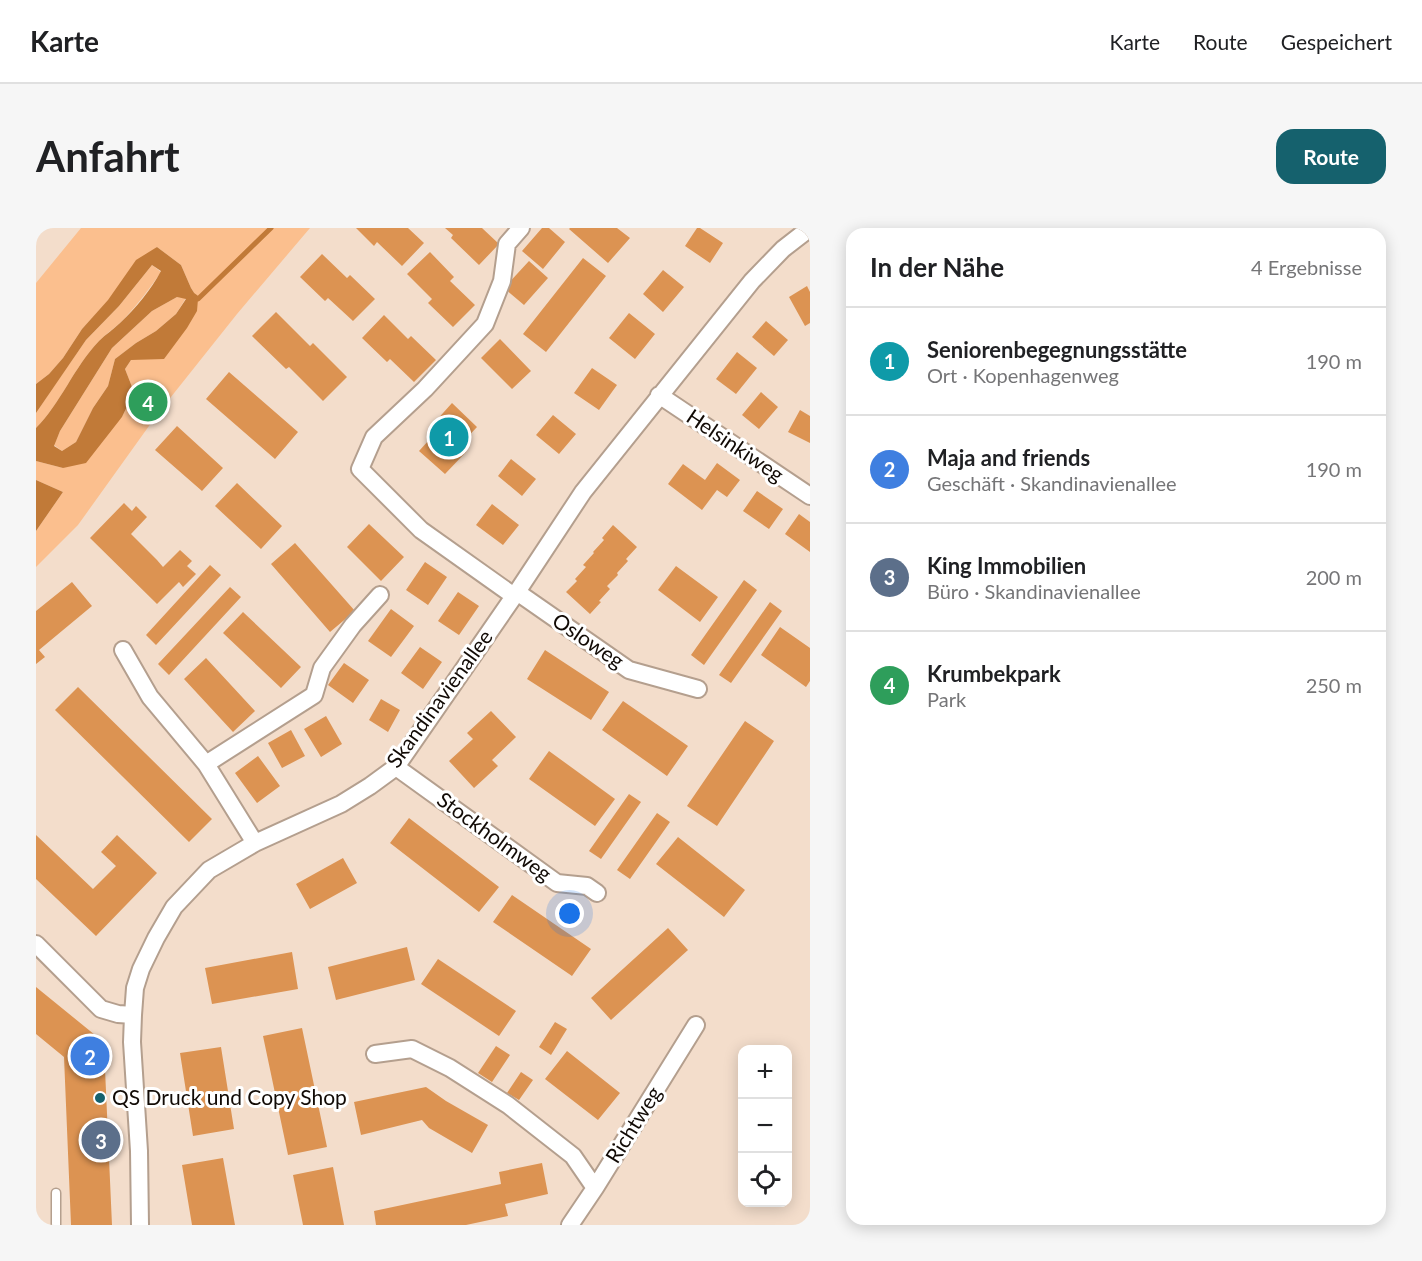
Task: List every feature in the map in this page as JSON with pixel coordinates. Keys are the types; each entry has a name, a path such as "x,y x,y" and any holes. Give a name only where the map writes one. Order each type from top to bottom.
{"street":[{"name":"Osloweg","path":"521,228 507,244 502,281 485,324 425,389 374,437 360,469 421,530 629,670 698,689"},
{"name":"Skandinavienallee","path":"140,1225 139,1151 132,1042 135,988 141,969 174,907 209,870 255,843 341,804 396,767 583,492 752,281 783,249 810,228"},
{"name":"Helsinkiweg","path":"659,395 810,496"},
{"path":"206,764 314,695 322,668 353,625 380,595"},
{"path":"123,650 150,697 206,764 255,843"},
{"name":"Stockholmweg","path":"396,767 557,883 587,886 597,893"},
{"path":"36,944 101,1009 133,1015"},
{"name":"Richtweg","path":"570,1225 696,1025"},
{"path":"375,1054 412,1049 450,1068 508,1105 573,1156 595,1188"}],"lane":[{"path":"56,1193 56,1225"}],"shaded area":[{"path":"81,228 310,228 237,314 159,412 78,525 36,567 36,531 63,492 36,480 36,461 63,468 122,417 134,392 125,369 131,360 198,299 181,265 157,247 82,329 63,358 49,374 36,384 36,283"},
{"path":"157,247 181,265 198,299 197,311 164,359 131,360 125,369 134,392 122,417 86,463 63,468 36,461 36,428 53,408 90,351 137,305 161,271 152,265 119,306 86,340 36,413 36,384 49,374 63,358 82,329 108,300 136,260","holes":["177,297 186,299 176,314 156,331 115,359 108,386 93,408 76,442 62,451 54,446 60,431 112,348 152,311"]},
{"path":"152,265 161,272 157,278 124,319 90,351 53,408 36,428 36,413 86,340 119,306"},
{"path":"177,297 186,298 176,314 156,331 115,359 108,386 93,408 76,442 62,451 54,445 60,431 112,348 152,311"},
{"path":"36,480 63,492 36,531"}],"building":[{"path":"356,228 408,228 424,243 402,266 377,242 374,246"},
{"path":"445,228 482,228 499,244 479,265 451,238 453,235"},
{"path":"542,228 549,228 565,242 543,269 522,251"},
{"path":"570,228 617,228 630,238 608,263"},
{"path":"697,228 723,243 710,263 685,246"},
{"path":"430,252 454,277 450,281 475,305 453,327 428,303 432,299 407,274"},
{"path":"322,254 347,278 350,275 375,299 353,321 328,298 325,301 300,277"},
{"path":"583,258 606,276 546,352 523,334"},
{"path":"529,261 548,278 524,305 504,288"},
{"path":"663,270 684,287 663,312 643,294"},
{"path":"807,286 810,292 810,323 805,326 789,297"},
{"path":"276,312 310,346 313,343 347,377 323,401 289,367 286,369 252,336"},
{"path":"629,313 655,334 635,359 609,338"},
{"path":"384,315 408,339 411,336 436,360 414,382 390,359 387,362 362,338"},
{"path":"766,321 788,340 774,356 752,337"},
{"path":"500,339 531,371 512,389 481,358"},
{"path":"737,352 757,368 736,394 716,379"},
{"path":"592,368 617,385 599,410 574,393"},
{"path":"229,372 298,432 275,459 206,399"},
{"path":"761,392 778,407 759,429 742,415"},
{"path":"452,403 477,427 459,446 466,452 445,474 419,451 440,428 434,423"},
{"path":"800,410 810,416 810,443 788,432"},
{"path":"553,415 576,434 559,454 536,435"},
{"path":"177,426 223,468 202,491 155,450"},
{"path":"511,459 536,479 522,496 498,476"},
{"path":"717,463 740,480 727,497 717,490 702,510 668,484 683,464 705,480"},
{"path":"237,483 282,526 261,549 215,506"},
{"path":"757,491 783,509 769,529 743,511"},
{"path":"124,503 132,511 136,506 147,517 131,534 163,567 180,550 192,561 187,566 196,574 183,587 179,582 157,604 90,538"},
{"path":"492,504 519,525 503,545 476,525"},
{"path":"799,514 810,522 810,552 785,534"},
{"path":"369,524 404,557 381,581 347,547"},
{"path":"613,525 637,547 626,559 628,561 617,573 618,575 607,586 610,589 590,614 566,592 577,581 575,579 586,567 583,565"},
{"path":"295,543 355,611 330,632 271,564"},
{"path":"425,562 447,577 428,605 406,590"},
{"path":"210,565 221,575 156,645 146,635"},
{"path":"676,566 718,597 700,622 658,590"},
{"path":"744,580 757,590 704,665 691,655"},
{"path":"72,582 92,606 39,650 45,657 36,664 36,611"},
{"path":"230,587 241,597 169,675 158,664"},
{"path":"458,592 479,606 459,635 438,621"},
{"path":"770,602 782,611 731,683 719,675"},
{"path":"391,609 414,626 391,657 368,641"},
{"path":"243,612 301,667 281,688 223,633"},
{"path":"780,627 810,648 810,681 806,687 761,655"},
{"path":"420,647 442,662 423,689 401,673"},
{"path":"545,650 609,692 591,720 527,679"},
{"path":"206,658 255,711 233,732 184,679"},
{"path":"344,663 369,680 353,703 328,685"},
{"path":"78,687 212,819 189,842 55,710"},
{"path":"381,699 400,710 388,732 369,720"},
{"path":"623,701 688,746 667,776 602,730"},
{"path":"491,711 516,737 492,760 498,766 474,788 449,761 473,739 467,733"},
{"path":"326,716 342,744 321,757 304,729"},
{"path":"745,721 774,741 717,826 687,806"},
{"path":"291,730 305,756 282,768 268,743"},
{"path":"549,751 615,799 595,826 529,779"},
{"path":"258,756 280,786 257,803 235,773"},
{"path":"629,794 641,802 601,859 589,851"},
{"path":"657,813 670,822 630,879 617,870"},
{"path":"409,818 499,887 479,912 390,843"},
{"path":"36,835 93,889 116,866 101,852 117,835 157,873 96,936 36,879"},
{"path":"678,837 745,890 724,917 656,864"},
{"path":"343,858 357,883 310,909 296,884"},
{"path":"512,895 591,949 572,976 493,922"},
{"path":"668,928 688,950 611,1020 591,998"},
{"path":"407,947 415,980 336,1000 328,967"},
{"path":"292,952 298,989 212,1004 205,968"},
{"path":"438,959 516,1011 499,1036 421,984"},
{"path":"36,987 95,1035 96,1069 105,1069 112,1225 71,1225 64,1057 36,1034"},
{"path":"555,1022 567,1029 551,1055 539,1047"},
{"path":"302,1028 327,1147 288,1155 263,1036"},
{"path":"496,1046 510,1055 492,1082 478,1073"},
{"path":"221,1047 234,1129 193,1136 180,1053"},
{"path":"567,1051 620,1093 598,1120 545,1079"},
{"path":"521,1072 533,1080 519,1100 507,1093"},
{"path":"426,1087 488,1125 472,1153 429,1128 422,1120 361,1135 354,1102"},
{"path":"223,1158 235,1225 192,1225 182,1165"},
{"path":"542,1163 548,1194 505,1204 508,1216 466,1225 376,1225 374,1211 501,1184 499,1172"},
{"path":"333,1167 344,1225 303,1225 293,1175"}],"waterway":[{"path":"194,296 198,299 271,228"}],"place":[{"name":"Krumbekpark","path":"148,402"},
{"name":"Seniorenbegegnungsstätte","path":"449,437"},
{"name":"Maja and friends","path":"90,1056"},
{"name":"QS Druck und Copy Shop","path":"100,1098"},
{"name":"King Immobilien","path":"101,1140"}]}
